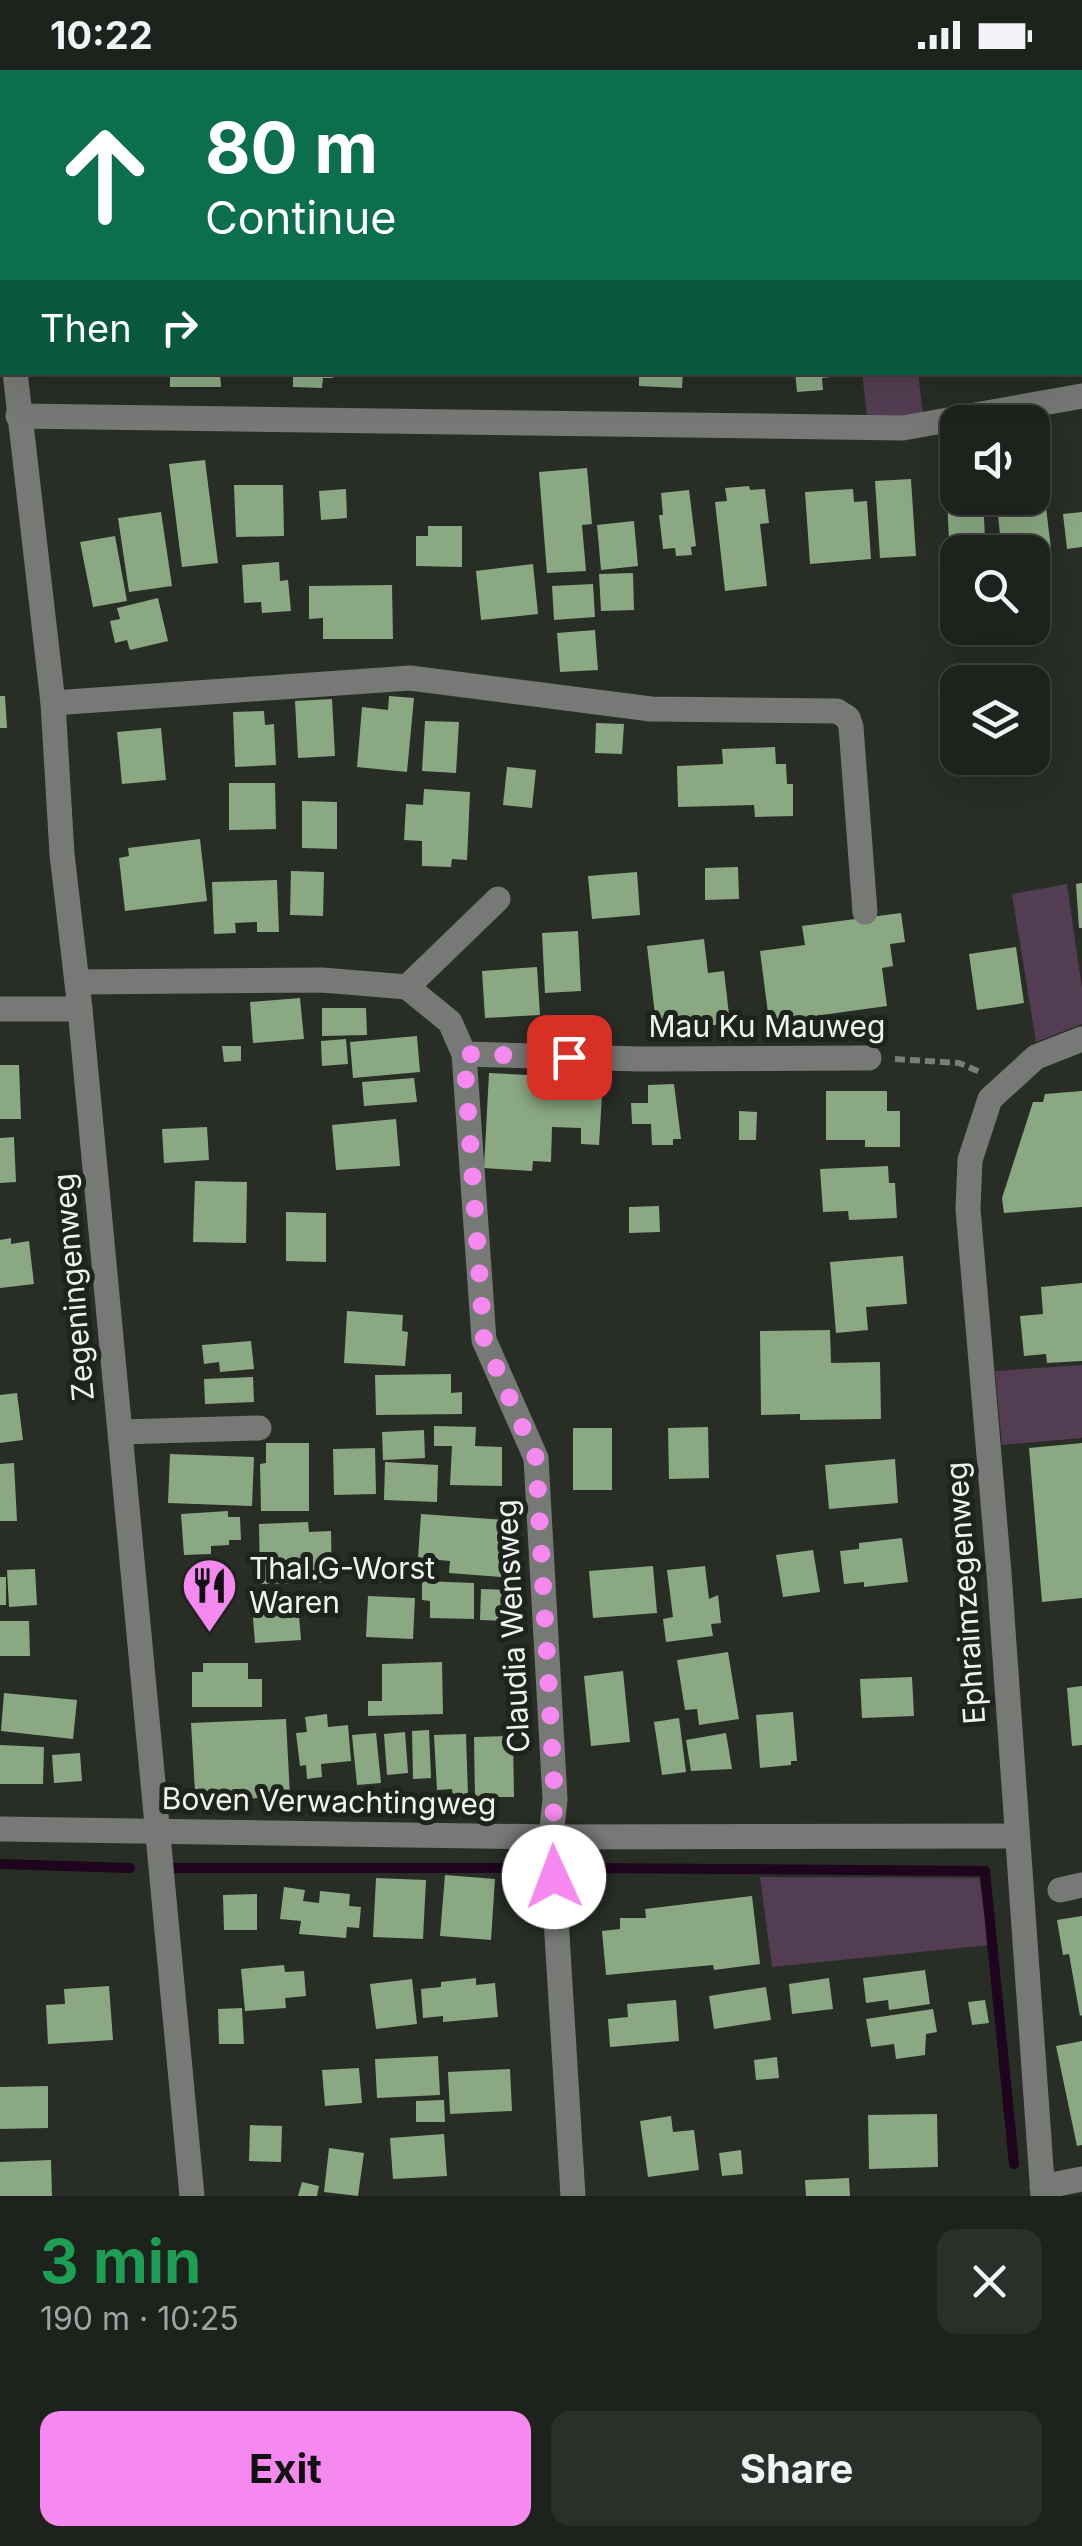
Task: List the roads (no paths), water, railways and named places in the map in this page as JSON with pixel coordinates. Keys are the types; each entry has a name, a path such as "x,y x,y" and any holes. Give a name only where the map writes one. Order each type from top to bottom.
{"street":[{"name":"Zegeningenweg","path":"15,375 54,702 62,854 160,1832 192,2196"},
{"path":"18,416 903,428 1082,396"},
{"path":"54,702 410,678 651,710 838,711 851,726 865,912"},
{"path":"407,987 498,899"},
{"path":"77,982 322,980 407,987 450,1022 464,1054"},
{"path":"0,1010 80,1009"},
{"name":"Ephraimzegenweg","path":"1043,2192 999,1573 968,1210 970,1160 990,1099 1036,1057 1082,1039"},
{"name":"Mau Ku Mauweg","path":"464,1054 640,1059 869,1058"},
{"name":"Claudia Wensweg","path":"464,1054 484,1340 536,1458 538,1472 555,1800 551,1837 573,2196"},
{"path":"120,1432 259,1428"},
{"name":"Boven Verwachtingweg","path":"0,1828 551,1837 1016,1836"},
{"path":"1043,2192 1082,2179"}],"waterway":[{"path":"0,1864 130,1868"},
{"path":"165,1868 529,1868"},
{"path":"580,1868 985,1871 1014,2164"}],"place":[{"name":"Thal.G-Worst Waren","path":"210,1635"}]}
